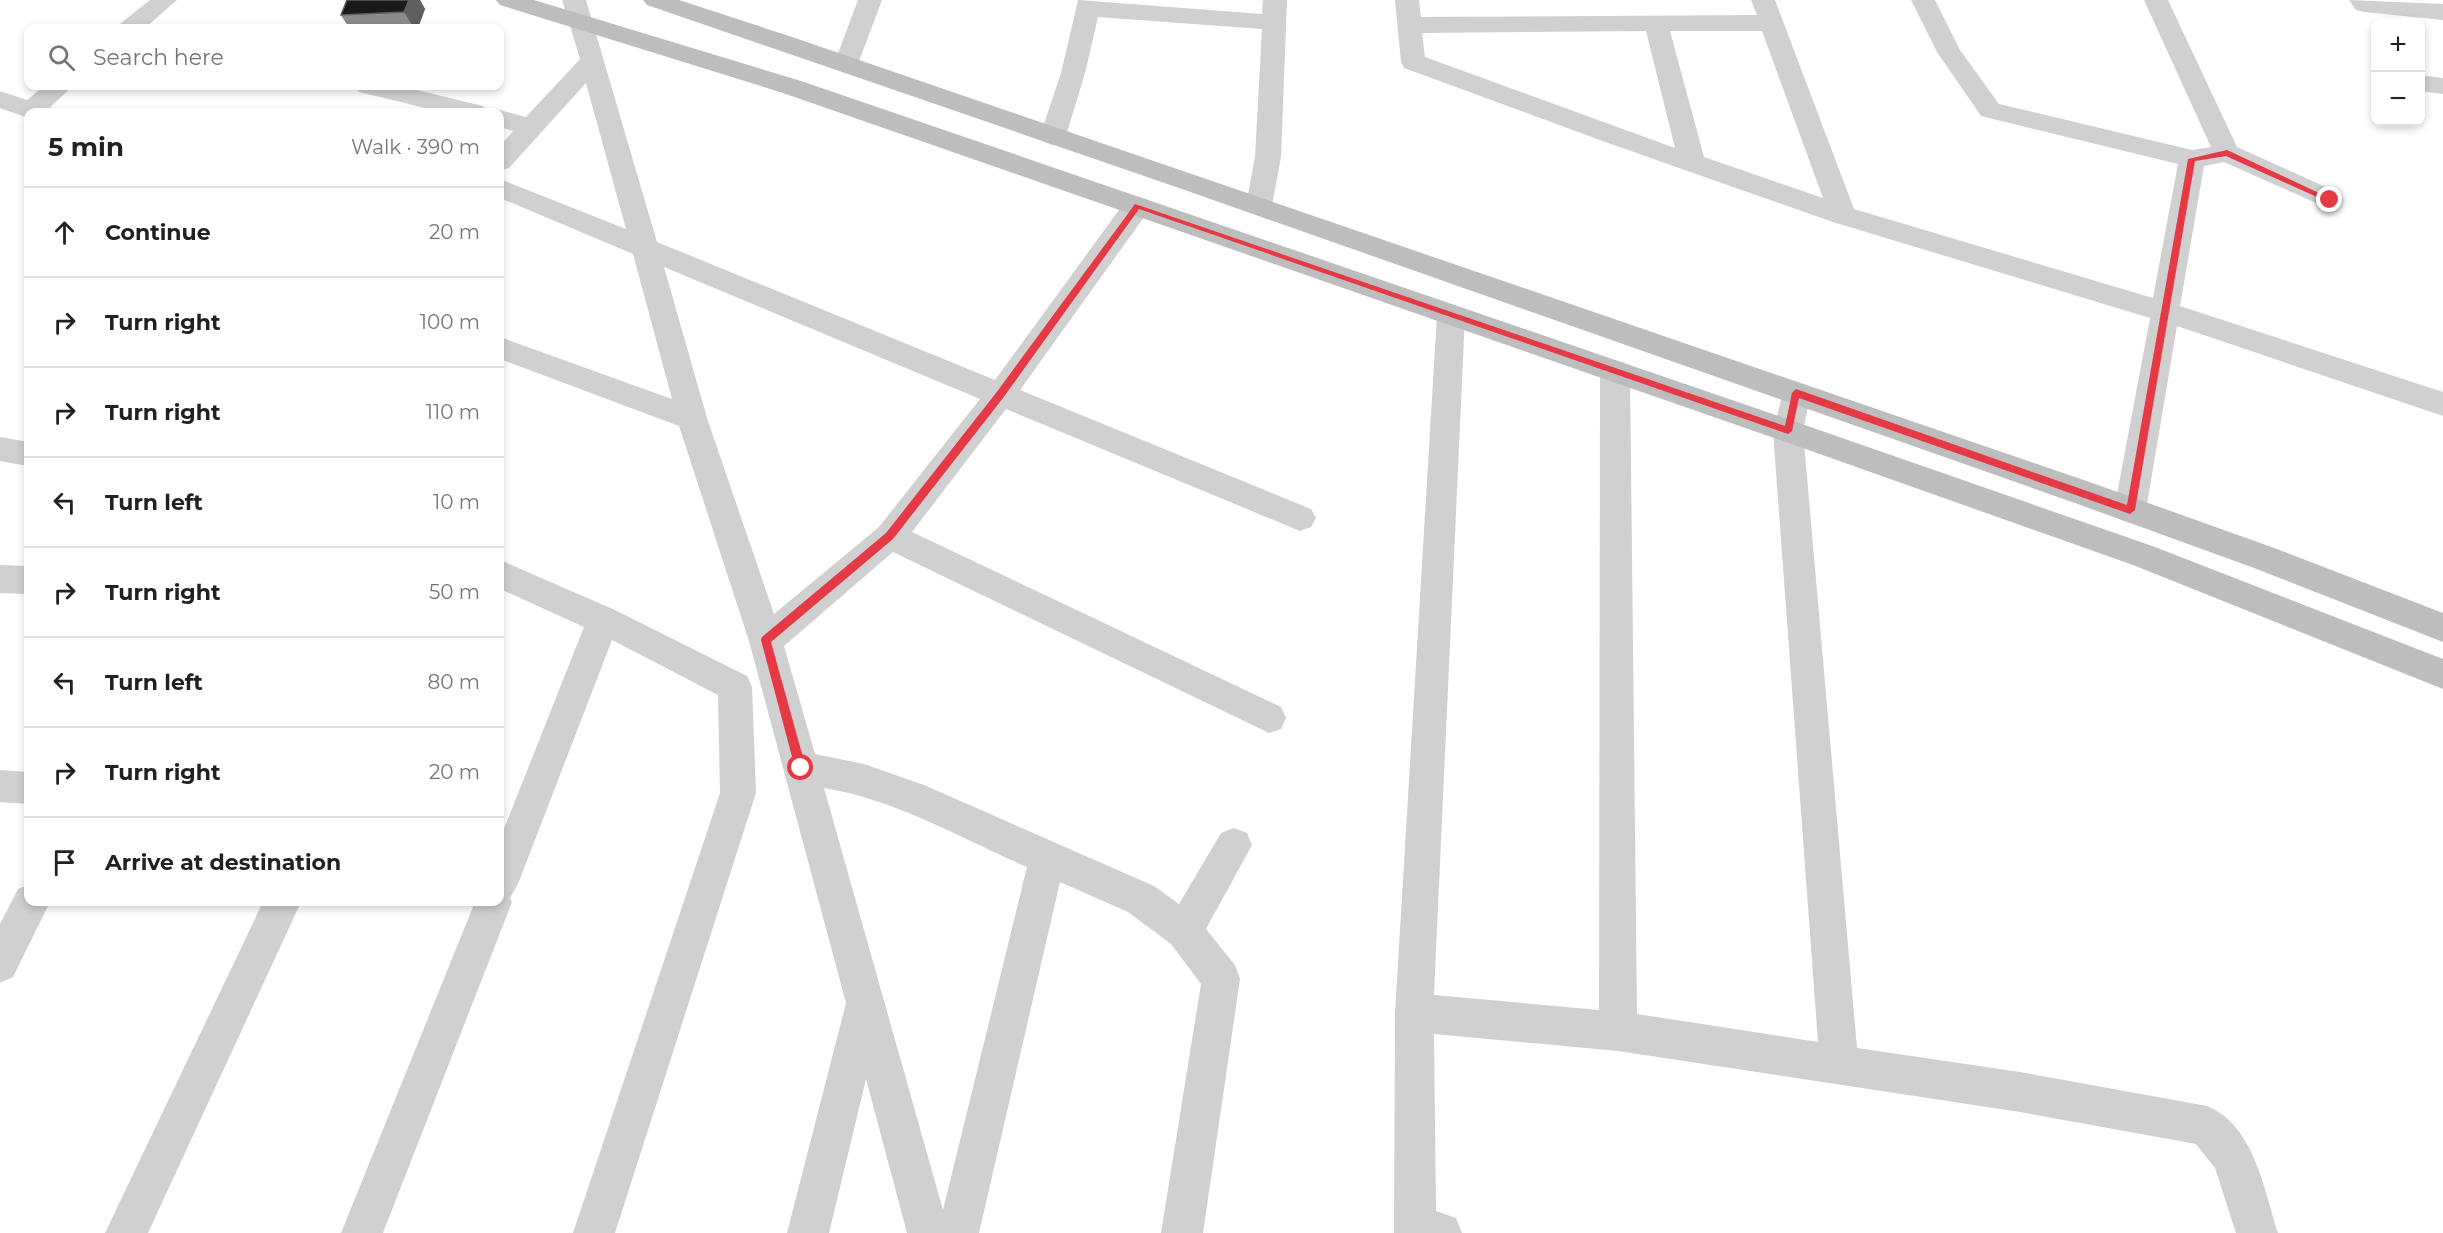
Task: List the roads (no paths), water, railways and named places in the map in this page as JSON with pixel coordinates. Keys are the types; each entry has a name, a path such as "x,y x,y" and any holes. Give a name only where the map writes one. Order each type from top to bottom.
{"street":[{"path":"139,24 165,0"},
{"path":"508,0 578,11 1788,431 2144,556 2443,674"},
{"path":"655,0 1259,205 2307,572 2443,628"},
{"path":"846,64 870,0"},
{"path":"1407,0 1413,62 1843,215 2163,311 2443,404"},
{"path":"1923,0 1949,52 1990,110 2192,159 2227,153 2330,200"},
{"path":"2156,0 2227,153"},
{"path":"1053,136 1073,73 1089,5 1275,11 1268,157 1259,205"},
{"path":"2367,10 2443,12"},
{"path":"578,11 692,417 766,640 928,1233"},
{"path":"1409,25 1656,24 1767,12 1843,215"},
{"path":"1656,24 1692,163"},
{"path":"504,157 593,60"},
{"path":"2425,84 2443,86"},
{"path":"38,108 56,90"},
{"path":"384,90 458,108"},
{"path":"0,99 26,108"},
{"path":"504,120 531,127"},
{"path":"2130,510 2163,311 2192,159"},
{"path":"504,190 995,390 1000,395 1300,518"},
{"path":"766,640 890,536 1000,395 1137,206"},
{"path":"1424,1232 1414,1013 1451,315"},
{"path":"504,349 692,417"},
{"path":"1615,371 1618,1031"},
{"path":"1796,393 1788,431 1839,1063"},
{"path":"0,449 24,453"},
{"path":"890,536 1269,718"},
{"path":"504,576 603,620 735,687 738,793 594,1233"},
{"path":"0,579 24,580"},
{"path":"504,874 603,620"},
{"path":"801,768 864,780 922,801 1001,840 1141,899 1184,931 1221,979 1182,1233"},
{"path":"0,786 24,788"},
{"path":"1184,931 1234,845"},
{"path":"958,1233 1047,858"},
{"path":"0,964 29,906"},
{"path":"126,1233 280,906"},
{"path":"363,1233 491,906"},
{"path":"808,1233 864,1001"},
{"path":"1414,1013 1618,1031 1839,1063 2207,1126 2232,1156 2257,1233"}]}
